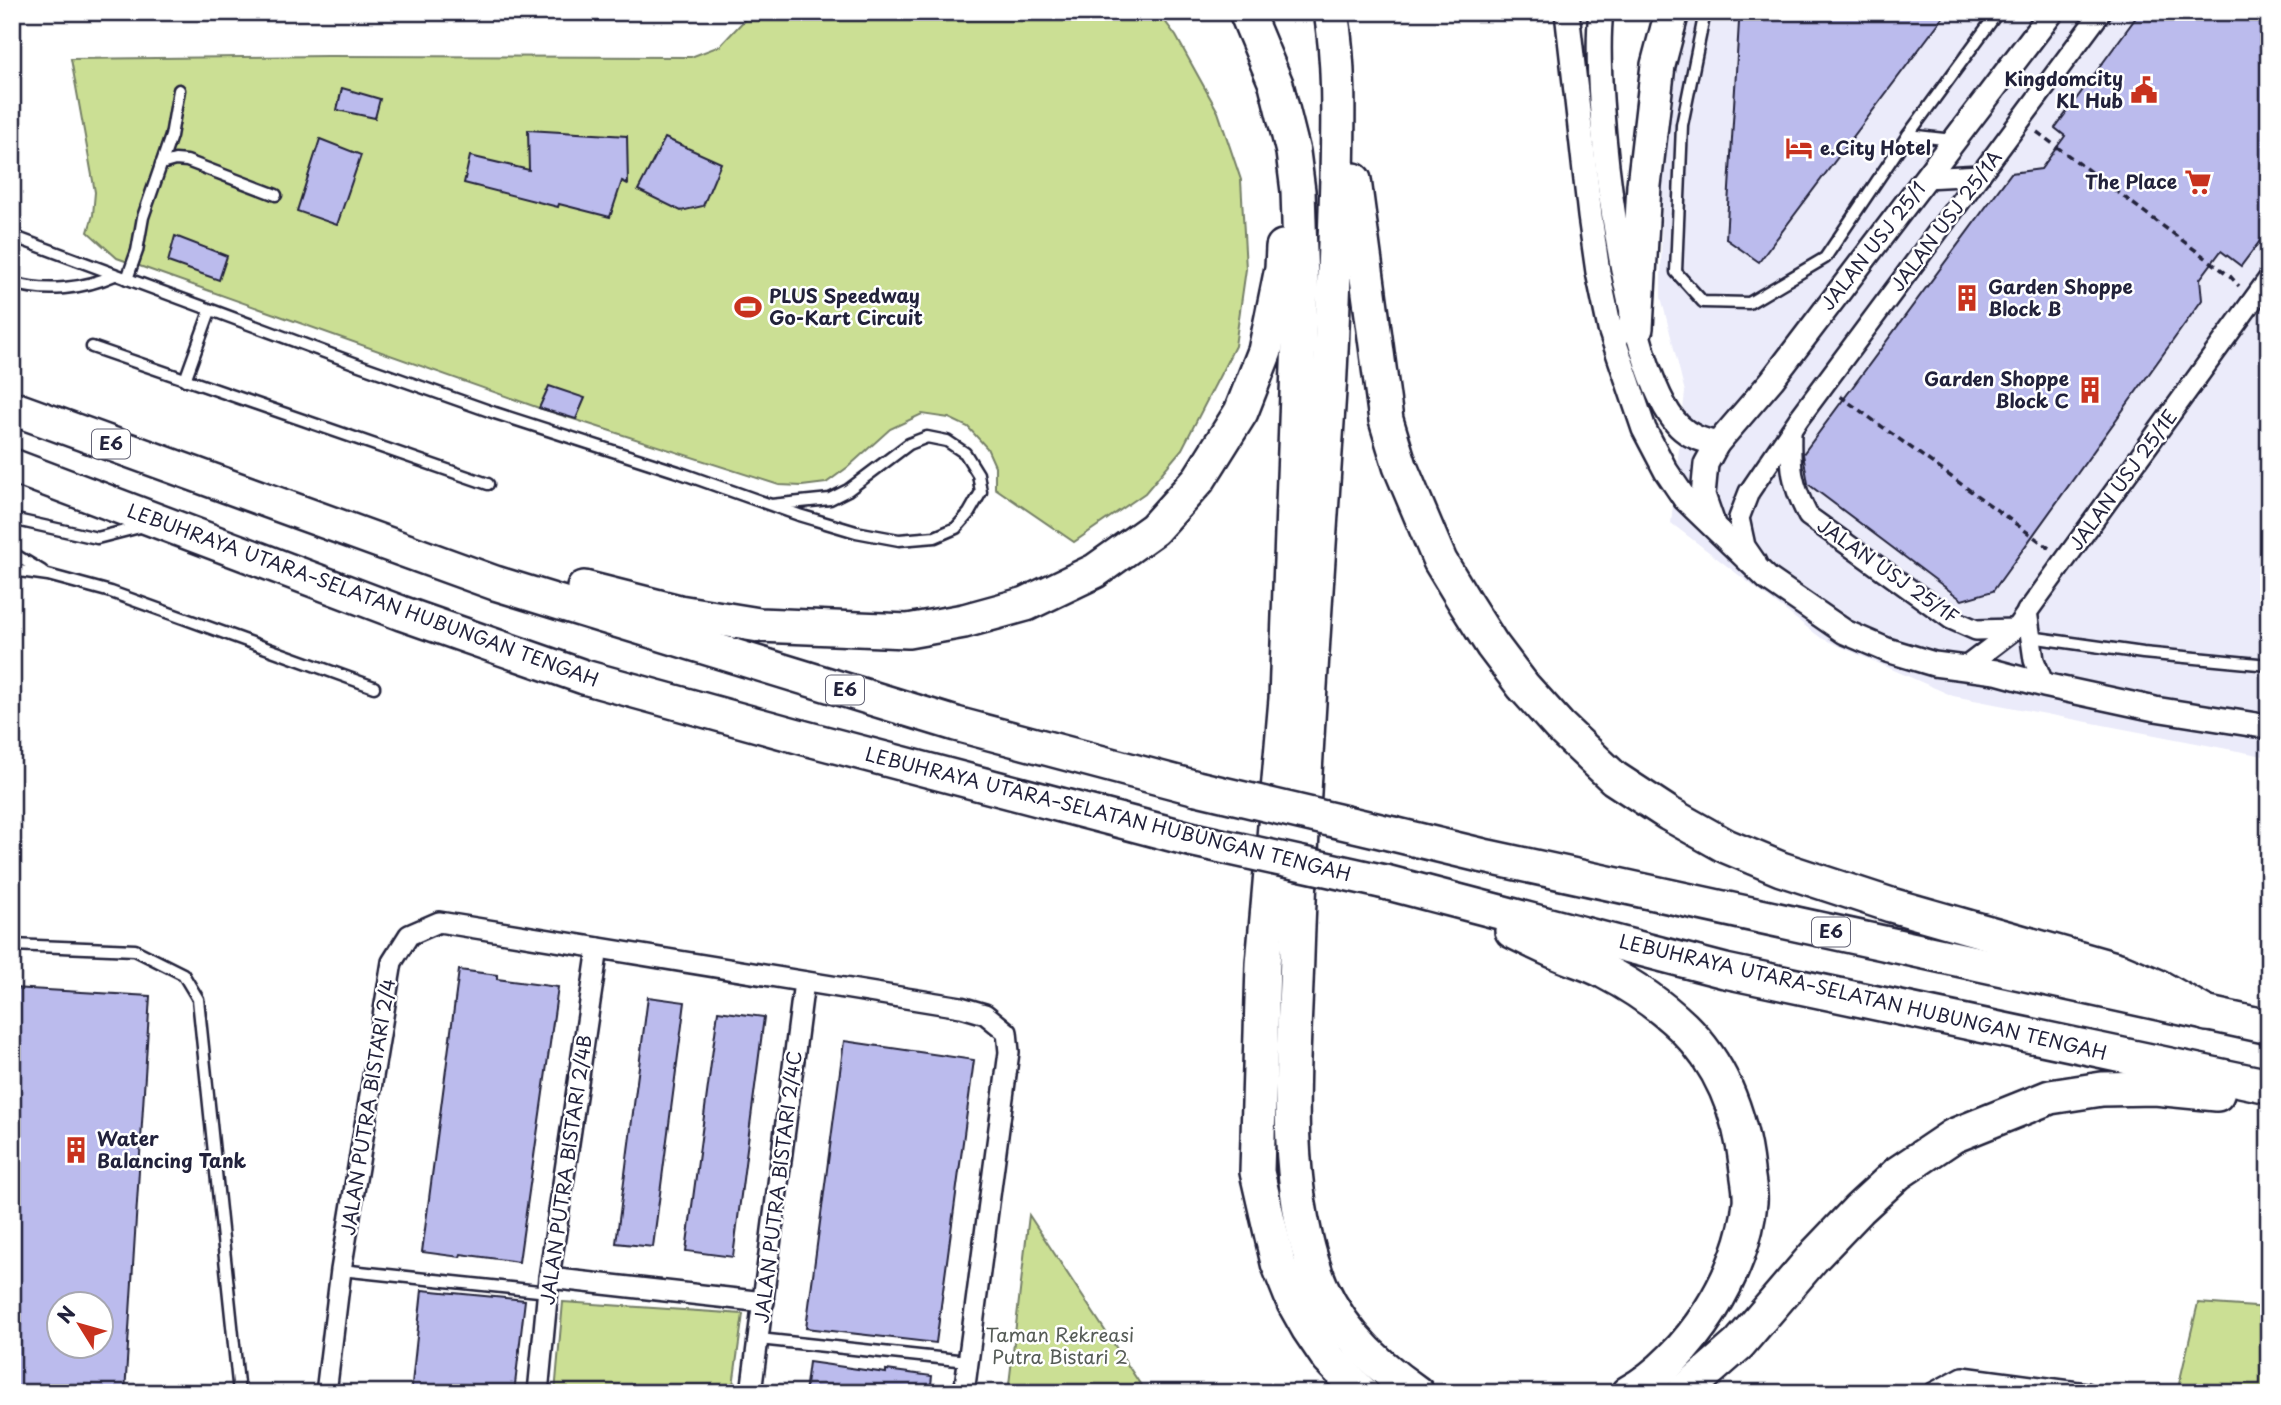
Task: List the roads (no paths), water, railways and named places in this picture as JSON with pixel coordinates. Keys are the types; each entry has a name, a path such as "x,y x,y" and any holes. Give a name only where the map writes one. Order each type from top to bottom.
{"highway":[{"path":"1246,12 1276,84 1293,152 1298,191 1301,283 1286,699 1263,964 1257,1172 1278,1263 1294,1303 1329,1359 1362,1393"},
{"path":"1331,12 1335,34 1338,109 1334,301 1309,701 1298,936 1292,1127 1294,1169 1302,1224 1325,1297 1346,1330 1392,1375 1417,1393"},
{"path":"1636,328 1644,185 1656,79 1672,12"},
{"path":"1338,109 1348,142 1386,420 1400,466 1440,561 1466,604 1523,686 1559,726 1614,778 1669,814 1726,846 1781,869 1891,905 2119,970 2159,987 2207,1014"},
{"path":"495,583 566,584 679,612 759,625 908,631 964,621 1026,604 1095,571 1154,529 1199,479 1241,412 1265,351 1282,268 1285,175 1293,152"},
{"name":"E6","path":"12,408 495,583 956,724 1197,788 1484,856 2269,1027"},
{"name":"LEBUHRAYA UTARA–SELATAN HUBUNGAN TENGAH","path":"12,466 401,613 584,677 805,738 1194,840 1385,883 1726,971 2269,1086"},
{"path":"1453,901 1562,955 1604,971 1638,992 1683,1027 1712,1061 1733,1100 1744,1144 1750,1201 1738,1254 1717,1303 1683,1349 1648,1382 1628,1393"},
{"path":"1684,1393 1739,1344 1816,1254 1859,1209 1898,1173 1953,1136 2050,1097 2102,1089 2155,1087 2212,1094 2269,1094"}],"street":[{"path":"1567,12 1590,216 1598,272 1611,330 1626,380 1649,439 1685,499 1768,579 1845,632 1887,650 1934,664 1996,672 2043,685 2195,717 2269,727"},
{"path":"1601,12 1600,85 1611,187 1620,254 1636,328 1650,376 1673,418 1680,427 1696,438 1717,444"},
{"name":"JALAN USJ 25/1","path":"1714,527 1703,495 1706,464 1717,444 1772,380 2052,12"},
{"name":"JALAN USJ 25/1A","path":"1768,579 1745,546 1739,518 1749,492 1824,384 2101,12"},
{"path":"1925,178 1980,175"},
{"name":"JALAN USJ 25/1E","path":"1964,668 2023,633 2027,611 2269,278"},
{"name":"JALAN USJ 25/1F","path":"1791,430 1790,464 1795,492 1808,516 1951,619 1976,630 2023,633"},
{"path":"2023,633 2043,685"},
{"path":"2241,723 2269,720"},
{"name":"JALAN PUTRA BISTARI 2/4","path":"326,1393 341,1270 387,981 392,962 401,945 419,929 439,922 961,1007 985,1014 1007,1032 1009,1052 967,1361"},
{"name":"JALAN PUTRA BISTARI 2/4B","path":"537,1393 548,1285 598,948"},
{"name":"JALAN PUTRA BISTARI 2/4C","path":"751,1393 804,982"},
{"path":"548,1285 764,1302"},
{"path":"964,1393 967,1361"},
{"path":"1933,1393 1964,1377 2046,1390 2086,1393"}],"lane":[{"path":"1705,12 1682,125 1676,272 1703,302 1749,303 1825,258 1908,135 1998,12"},
{"path":"127,279 137,251 143,217 176,115 178,90"},
{"path":"1908,135 1954,141"},
{"path":"161,164 175,160 187,161 276,195"},
{"path":"12,236 422,387 771,505 856,532 899,540 936,537 956,528 969,513 981,492 978,474 965,453 947,441 927,437 909,444 848,490 830,499 771,505"},
{"path":"12,283 49,288 78,288 115,275"},
{"path":"185,380 210,310"},
{"path":"92,347 488,484"},
{"path":"12,519 97,538 162,522"},
{"path":"12,553 48,575"},
{"path":"12,570 48,575 111,592 374,687"},
{"path":"2023,633 2143,653 2269,665"},
{"path":"12,945 135,950 183,974 198,999 239,1393"},
{"path":"341,1270 548,1285"},
{"path":"759,1339 967,1361"}],"place":[{"name":"Kingdomcity KL Hub","path":"2144,90"},
{"name":"e.City Hotel","path":"1799,148"},
{"name":"The Place","path":"2198,182"},
{"name":"Garden Shoppe Block B","path":"1967,298"},
{"name":"PLUS Speedway Go-Kart Circuit","path":"748,307"},
{"name":"Garden Shoppe Block C","path":"2090,390"},
{"name":"Water Balancing Tank","path":"76,1150"}],"park label":[{"name":"Taman Rekreasi Putra Bistari 2","path":"1060,1346"}]}
